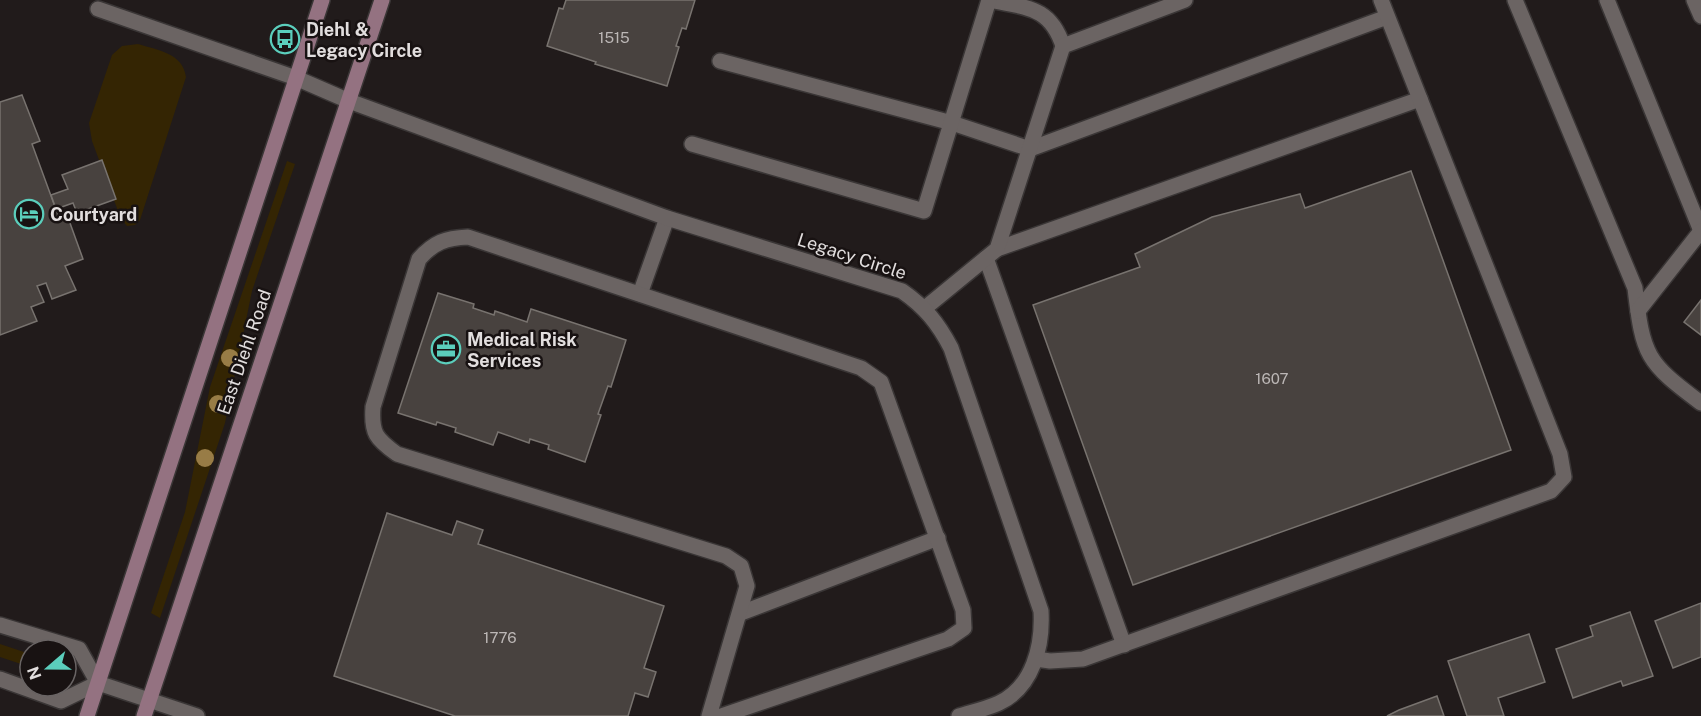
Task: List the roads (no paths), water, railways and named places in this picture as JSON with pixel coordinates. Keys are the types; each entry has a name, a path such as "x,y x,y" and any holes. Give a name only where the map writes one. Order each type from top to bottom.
{"street":[{"name":"East Diehl Road","path":"87,716 322,0"},
{"name":"East Diehl Road","path":"144,716 382,0"},
{"path":"692,144 924,211 990,0 1039,10 1059,31 1064,46 1030,149 991,254 1124,645"},
{"path":"1064,46 1185,0"},
{"path":"1036,659 1050,661 1083,659 1124,645 1551,491 1564,477 1560,454 1381,0"},
{"path":"1515,0 1635,288 1647,355 1669,379 1701,404"},
{"path":"1607,0 1701,231 1638,311"},
{"path":"1694,0 1701,16"},
{"name":"Legacy Circle","path":"98,9 296,78 349,101 667,218 902,291 925,308 937,322 951,348 1041,611 1043,634 1036,659 1022,685 1000,702 959,716"},
{"path":"720,61 952,123 1030,149 1387,17"},
{"path":"925,308 991,254 1420,99"},
{"path":"640,294 667,218"},
{"path":"709,716 741,613 747,586 741,566 726,556 397,454 381,442 371,425 373,406 419,259 429,248 444,238 468,237 861,368 881,382 963,610 964,628 948,639 720,716"},
{"path":"741,613 938,538"},
{"path":"0,625 78,649 98,683 197,716"},
{"path":"0,679 61,701 98,683"}],"place":[{"name":"Diehl & Legacy Circle","path":"285,39"},
{"name":"Courtyard","path":"29,214"},
{"name":"Medical Risk Services","path":"446,349"}]}
